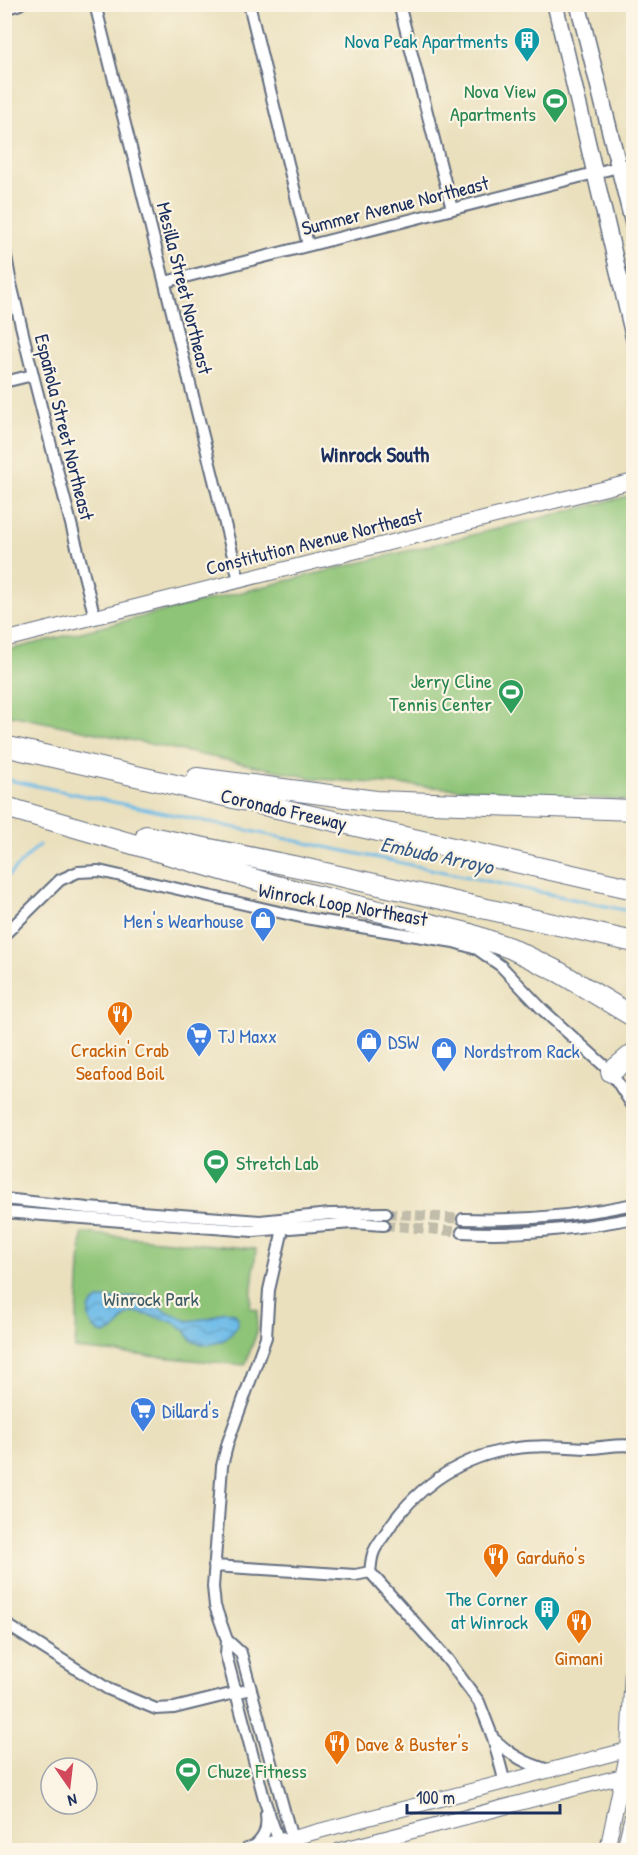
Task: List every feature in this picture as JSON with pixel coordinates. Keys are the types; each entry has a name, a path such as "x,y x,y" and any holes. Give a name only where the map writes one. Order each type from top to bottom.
{"highway":[{"name":"Coronado Freeway","path":"4,746 633,889"},
{"path":"93,765 376,801 633,810"},
{"path":"7,808 303,868 633,942"},
{"path":"7,808 277,886 467,933 510,948 559,972 633,1017"},
{"path":"611,1072 633,1053"}],"main road":[{"path":"555,4 596,172 633,339"},
{"path":"578,4 627,165 633,228"}],"street":[{"path":"4,9 20,4"},
{"name":"Mesilla Street Northeast","path":"95,4 239,580"},
{"path":"249,4 308,245"},
{"path":"399,4 452,209"},
{"name":"Summer Avenue Northeast","path":"165,282 627,165"},
{"name":"Española Street Northeast","path":"4,245 33,375 95,618"},
{"path":"4,382 33,375"},
{"name":"Constitution Avenue Northeast","path":"4,640 633,481"},
{"name":"Winrock Loop Northeast","path":"4,934 60,880 78,872 99,871 305,918 454,942 477,949 501,966 543,1010 611,1072 633,1108"},
{"path":"4,1199 260,1221 329,1219 386,1213"},
{"path":"463,1219 495,1220 583,1214 633,1204"},
{"path":"4,1212 269,1231 329,1219 384,1225"},
{"path":"462,1232 494,1234 584,1228 633,1218"},
{"path":"248,1850 258,1843 266,1832 265,1802 226,1655 227,1640 214,1597 214,1566 222,1466 228,1442 266,1337 269,1290 283,1229"},
{"path":"370,1572 373,1553 398,1515 422,1490 461,1465 490,1453 521,1447 633,1446"},
{"path":"214,1566 355,1575 370,1572"},
{"path":"370,1572 448,1659 479,1702 493,1738 505,1783"},
{"path":"4,1623 108,1689 156,1708 174,1708 251,1689"},
{"path":"607,1851 628,1775 631,1749 633,1630"},
{"path":"227,1640 241,1653 288,1845"},
{"path":"493,1738 514,1757 530,1765 551,1771"},
{"path":"248,1850 288,1845 631,1749"},
{"path":"340,1851 628,1775"},
{"path":"265,1802 288,1845"},
{"path":"624,1851 633,1808"}],"green space":[{"path":"633,495 633,801 317,779 5,714 4,651"},
{"name":"Winrock Park","path":"82,1233 256,1249 250,1308 258,1310 256,1335 245,1365 75,1349"}],"water":[{"path":"139,1296 188,1321 210,1318 224,1311 234,1313 238,1318 233,1332 228,1337 207,1345 193,1341 185,1330 172,1322 140,1313 129,1314 113,1331 108,1333 98,1332 95,1329 90,1320 89,1309 96,1301"}],"waterway":[{"name":"Embudo Arroyo","path":"4,779 634,912"},
{"name":"Embudo Arroyo","path":"4,880 39,845"}],"tunnel":[{"path":"386,1213 463,1219"},
{"path":"384,1225 462,1232"}],"place":[{"name":"Nova Peak Apartments","path":"527,63"},
{"name":"Nova View Apartments","path":"555,124"},
{"name":"Jerry Cline Tennis Center","path":"511,715"},
{"name":"Men's Wearhouse","path":"263,943"},
{"name":"Crackin' Crab Seafood Boil","path":"120,1037"},
{"name":"TJ Maxx","path":"199,1058"},
{"name":"DSW","path":"369,1064"},
{"name":"Nordstrom Rack","path":"444,1073"},
{"name":"Stretch Lab","path":"216,1185"},
{"name":"Dillard's","path":"143,1433"},
{"name":"Garduño's","path":"496,1579"},
{"name":"The Corner at Winrock","path":"547,1632"},
{"name":"Gimani","path":"579,1645"},
{"name":"Dave & Buster's","path":"337,1766"},
{"name":"Chuze Fitness","path":"188,1793"}],"district":[{"name":"Winrock South","path":"375,454"}]}
